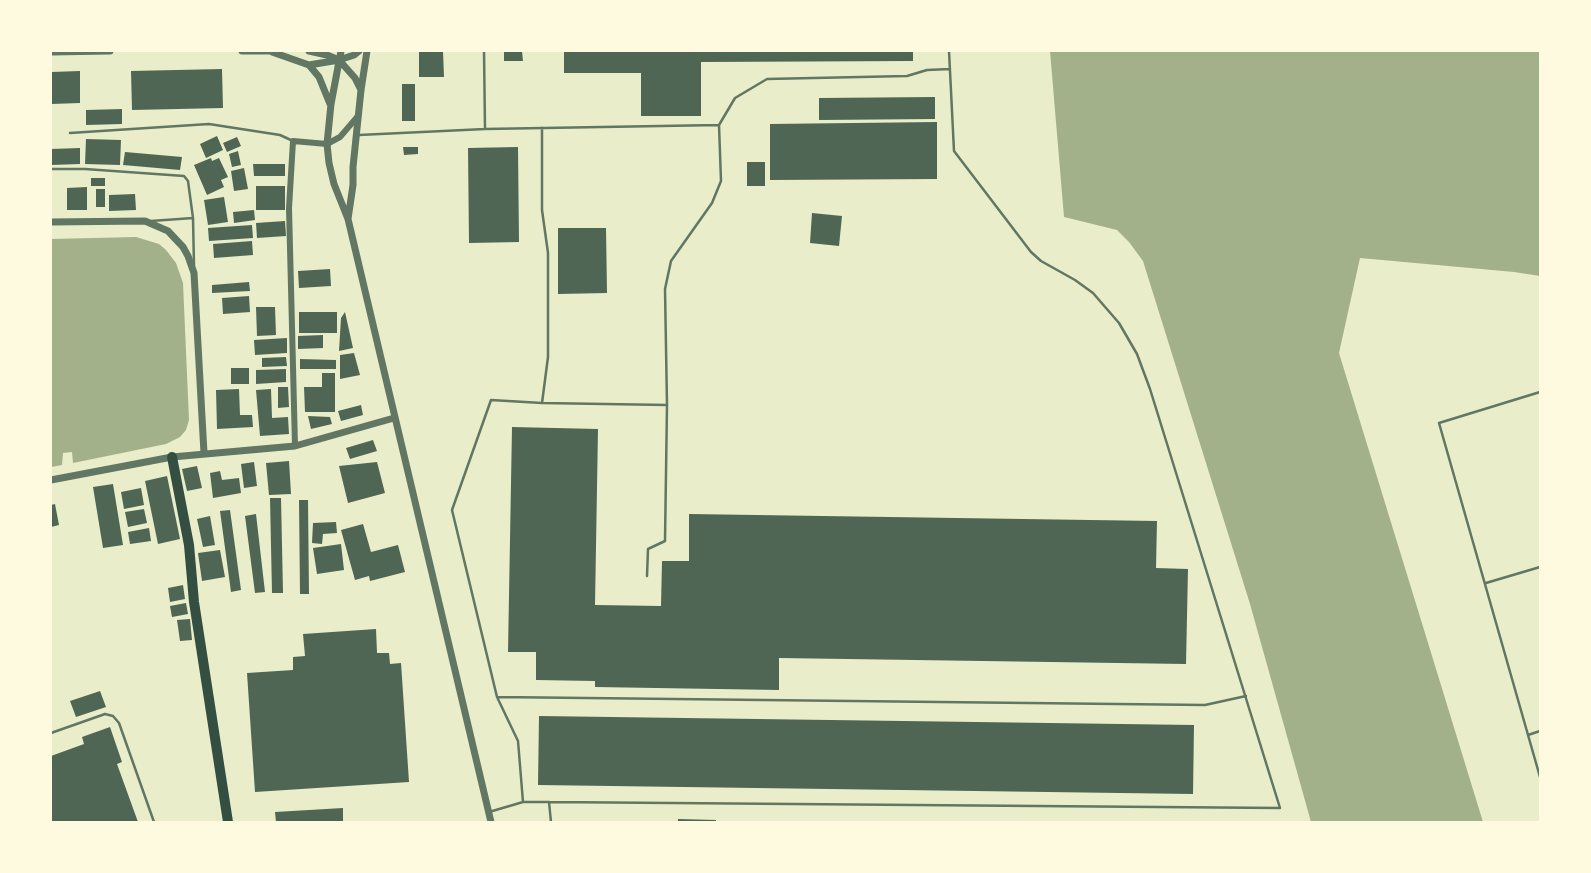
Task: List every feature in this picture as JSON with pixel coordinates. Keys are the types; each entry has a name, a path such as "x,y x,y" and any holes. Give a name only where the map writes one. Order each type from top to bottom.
{"highway":[{"path":"172,457 188,545 194,602 228,822"}],"street":[{"path":"51,52 110,51"},
{"path":"242,51 276,51 309,65 319,77 331,104"},
{"path":"309,51 339,60 355,78 361,90"},
{"path":"341,51 327,144 334,184 348,219 491,822"},
{"path":"309,65 339,60 359,51"},
{"path":"348,219 367,51"},
{"path":"295,446 289,208 292,141 327,144 341,136 358,117"},
{"path":"51,222 145,221 168,231 188,256 194,273 204,453"},
{"path":"51,480 172,457 295,446 394,418"}],"lane":[{"path":"484,51 485,129"},
{"path":"489,812 523,802 1280,808 1137,354 1119,323 1093,293 1031,252 954,151 949,51"},
{"path":"647,576 648,549 666,541 664,289 671,261 712,203 721,181 719,125 735,98 766,79 907,76 927,70 950,69"},
{"path":"70,133 209,124 281,135 292,141"},
{"path":"356,135 485,129 719,125"},
{"path":"542,128 542,210 548,253 548,358 542,403"},
{"path":"51,169 184,176 188,181 193,218 194,273"},
{"path":"145,221 193,218"},
{"path":"1540,393 1439,423 1540,776"},
{"path":"523,802 518,741 497,697 452,510 491,400 667,405"},
{"path":"1485,584 1540,567"},
{"path":"497,697 1205,705 1246,696"},
{"path":"51,733 105,714 113,716 119,723 154,822"},
{"path":"1528,735 1540,731"},
{"path":"549,802 551,822"}],"shaded area":[{"path":"1050,51 1540,51 1540,276 1360,258 1339,353 1483,822 1311,822 1250,604 1143,261 1117,230 1064,217"},
{"path":"136,237 159,244 166,250 176,263 183,283 189,420 186,430 180,437 166,444 73,463 72,452 63,453 62,465 51,467 51,239"}],"building":[{"path":"419,51 443,51 444,77 419,77"},
{"path":"504,51 522,51 523,61 504,61"},
{"path":"564,51 913,51 913,61 701,62 701,116 641,116 641,73 564,73"},
{"path":"222,69 223,108 132,110 131,71"},
{"path":"80,71 80,103 51,104 51,72"},
{"path":"402,84 415,84 415,121 402,121"},
{"path":"935,97 935,119 819,120 819,98"},
{"path":"122,109 122,124 86,125 86,110"},
{"path":"937,122 937,179 770,180 770,124"},
{"path":"217,136 223,150 206,158 200,144"},
{"path":"237,137 241,146 227,152 223,143"},
{"path":"86,139 121,140 120,165 85,164"},
{"path":"403,147 418,147 418,154 404,155"},
{"path":"518,147 519,242 469,243 468,148"},
{"path":"80,148 80,164 51,165 51,149"},
{"path":"238,151 241,165 232,167 229,154"},
{"path":"125,152 182,157 180,170 123,165"},
{"path":"211,158 212,161 219,158 228,177 221,180 224,187 207,195 194,165"},
{"path":"747,162 765,162 765,186 747,186"},
{"path":"253,164 285,164 285,176 254,176"},
{"path":"244,168 248,189 234,191 231,171"},
{"path":"91,178 105,178 105,186 91,186"},
{"path":"256,186 285,186 285,210 256,210"},
{"path":"87,187 87,210 67,210 67,188"},
{"path":"96,189 105,189 105,207 96,207"},
{"path":"135,194 136,210 109,211 109,195"},
{"path":"224,197 228,222 208,225 204,200"},
{"path":"254,210 255,220 234,223 233,212"},
{"path":"812,213 842,216 839,246 810,243"},
{"path":"285,221 286,236 257,238 256,223"},
{"path":"252,225 253,238 209,241 208,228"},
{"path":"558,228 606,228 607,293 558,294"},
{"path":"252,241 253,255 214,258 213,244"},
{"path":"330,269 331,286 299,288 298,271"},
{"path":"249,282 250,291 212,293 212,285"},
{"path":"249,296 250,312 223,314 222,298"},
{"path":"256,307 275,307 276,335 257,336"},
{"path":"299,312 337,312 337,333 299,333"},
{"path":"345,312 353,348 339,351 341,318"},
{"path":"323,335 323,348 298,349 298,336"},
{"path":"287,338 287,353 255,355 254,340"},
{"path":"354,353 360,375 340,379 340,355"},
{"path":"286,357 287,366 262,367 262,358"},
{"path":"300,359 336,360 336,369 300,369"},
{"path":"231,368 249,368 249,384 231,384"},
{"path":"286,369 286,382 256,384 256,370"},
{"path":"322,373 335,373 335,412 305,412 304,387 322,387"},
{"path":"278,387 288,387 289,407 278,408"},
{"path":"239,389 240,415 252,415 253,427 217,429 216,390"},
{"path":"271,389 272,418 288,417 289,434 260,436 256,390"},
{"path":"361,405 363,415 341,421 338,411"},
{"path":"308,416 330,417 332,424 311,429"},
{"path":"512,427 598,429 595,605 661,606 662,561 689,561 689,514 1157,521 1156,568 1188,569 1186,664 779,658 779,690 595,687 595,681 536,680 536,652 508,652"},
{"path":"373,440 377,451 350,459 346,448"},
{"path":"289,461 291,494 269,495 266,463"},
{"path":"254,462 257,486 244,488 241,464"},
{"path":"377,462 385,493 348,503 339,466"},
{"path":"197,466 202,488 187,491 182,469"},
{"path":"220,471 222,480 239,478 241,493 213,498 210,473"},
{"path":"167,476 180,539 158,544 145,481"},
{"path":"113,484 123,545 103,548 93,487"},
{"path":"141,488 144,505 124,509 121,492"},
{"path":"270,498 281,498 283,593 272,593"},
{"path":"299,500 308,500 309,594 300,594"},
{"path":"55,504 59,525 51,527 51,505"},
{"path":"144,509 147,523 128,527 125,512"},
{"path":"230,510 241,590 231,592 220,511"},
{"path":"256,514 265,592 255,593 245,516"},
{"path":"210,516 215,545 203,547 197,519"},
{"path":"336,522 337,533 323,534 322,544 312,543 313,523"},
{"path":"363,524 371,552 398,545 405,572 370,581 369,576 355,580 341,530"},
{"path":"149,528 151,541 130,544 128,532"},
{"path":"341,544 344,570 317,574 313,548"},
{"path":"220,550 225,577 202,581 198,553"},
{"path":"183,585 185,599 170,602 168,588"},
{"path":"186,603 188,614 172,617 170,606"},
{"path":"190,619 192,640 180,641 177,620"},
{"path":"376,629 377,653 389,653 390,664 401,663 409,782 255,792 247,673 293,670 293,657 305,656 303,634"},
{"path":"100,691 106,707 76,717 70,701"},
{"path":"539,716 1194,725 1193,794 538,785"},
{"path":"110,727 122,762 117,764 138,822 51,822 51,756 84,744 82,737"},
{"path":"343,808 343,822 276,822 275,812"},
{"path":"678,819 716,820 716,822 678,822"}]}
